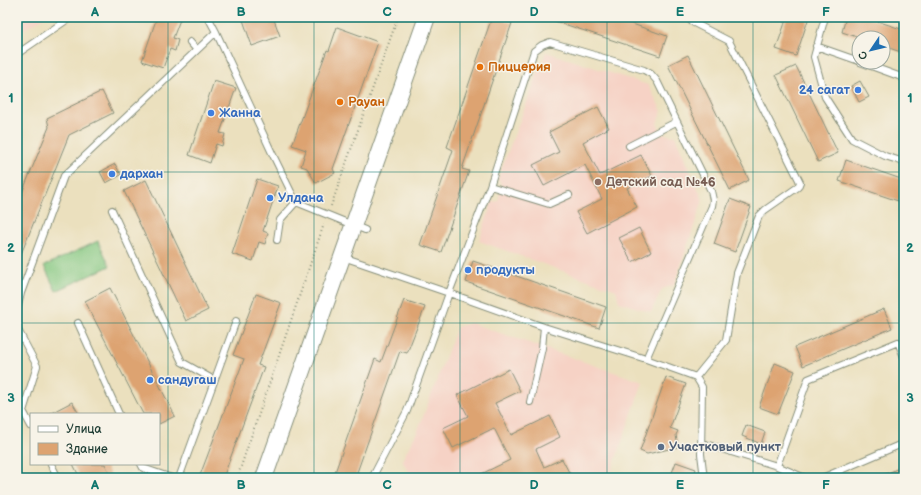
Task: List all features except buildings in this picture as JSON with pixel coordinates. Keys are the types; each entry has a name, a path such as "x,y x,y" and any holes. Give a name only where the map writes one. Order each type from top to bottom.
{"street":[{"path":"264,478 342,257 359,227 427,17"}],"lane":[{"path":"17,54 71,17"},
{"path":"208,17 296,202 359,227"},
{"path":"688,17 692,22 729,41 800,182 798,188 765,210 759,216 737,273 726,340 696,377"},
{"path":"825,17 814,57 825,97 852,140 885,156 904,162"},
{"path":"17,310 21,293 64,176 216,32"},
{"path":"190,42 197,50"},
{"path":"372,478 407,411 448,293 490,186 534,51 542,45 550,42 644,70 651,74 657,81 711,191 713,200 646,359"},
{"path":"816,46 851,59"},
{"path":"882,70 904,78"},
{"path":"629,146 676,122"},
{"path":"490,186 549,204 569,195"},
{"path":"277,240 280,220 296,202"},
{"path":"112,210 182,362 214,380"},
{"path":"342,257 544,327 646,359 696,377 702,387 702,443 704,478"},
{"path":"179,478 236,321"},
{"path":"78,323 119,413"},
{"path":"530,402 542,348 544,327"},
{"path":"17,328 37,366 20,410 30,425"},
{"path":"777,466 808,379 898,342 904,357"},
{"path":"702,443 777,466 805,478"},
{"path":"822,478 904,443"},
{"path":"51,465 58,478"},
{"path":"142,465 143,468 172,478"}],"path":[{"path":"237,478 398,17"}],"shaded area":[{"path":"17,17 45,17 17,33"},
{"name":"Детский сад №46","path":"546,52 648,85 662,111 657,123 662,134 675,136 703,200 674,285 662,289 651,312 619,302 616,290 479,241 492,202 498,201 502,185 498,178"},
{"path":"471,323 643,382 609,478 412,478 402,460 418,430 457,327"}],"green space":[{"path":"98,241 110,266 56,291 44,266"}],"place":[{"name":"Пиццерия","path":"480,67"},
{"name":"24 сагат","path":"858,90"},
{"name":"Рауан","path":"340,102"},
{"name":"Жанна","path":"211,113"},
{"name":"дархан","path":"112,174"},
{"name":"Детский сад №46","path":"598,182"},
{"name":"Улдана","path":"270,198"},
{"name":"продукты","path":"468,270"},
{"name":"сандугаш","path":"150,380"},
{"name":"Участковый пункт","path":"661,447"}]}
